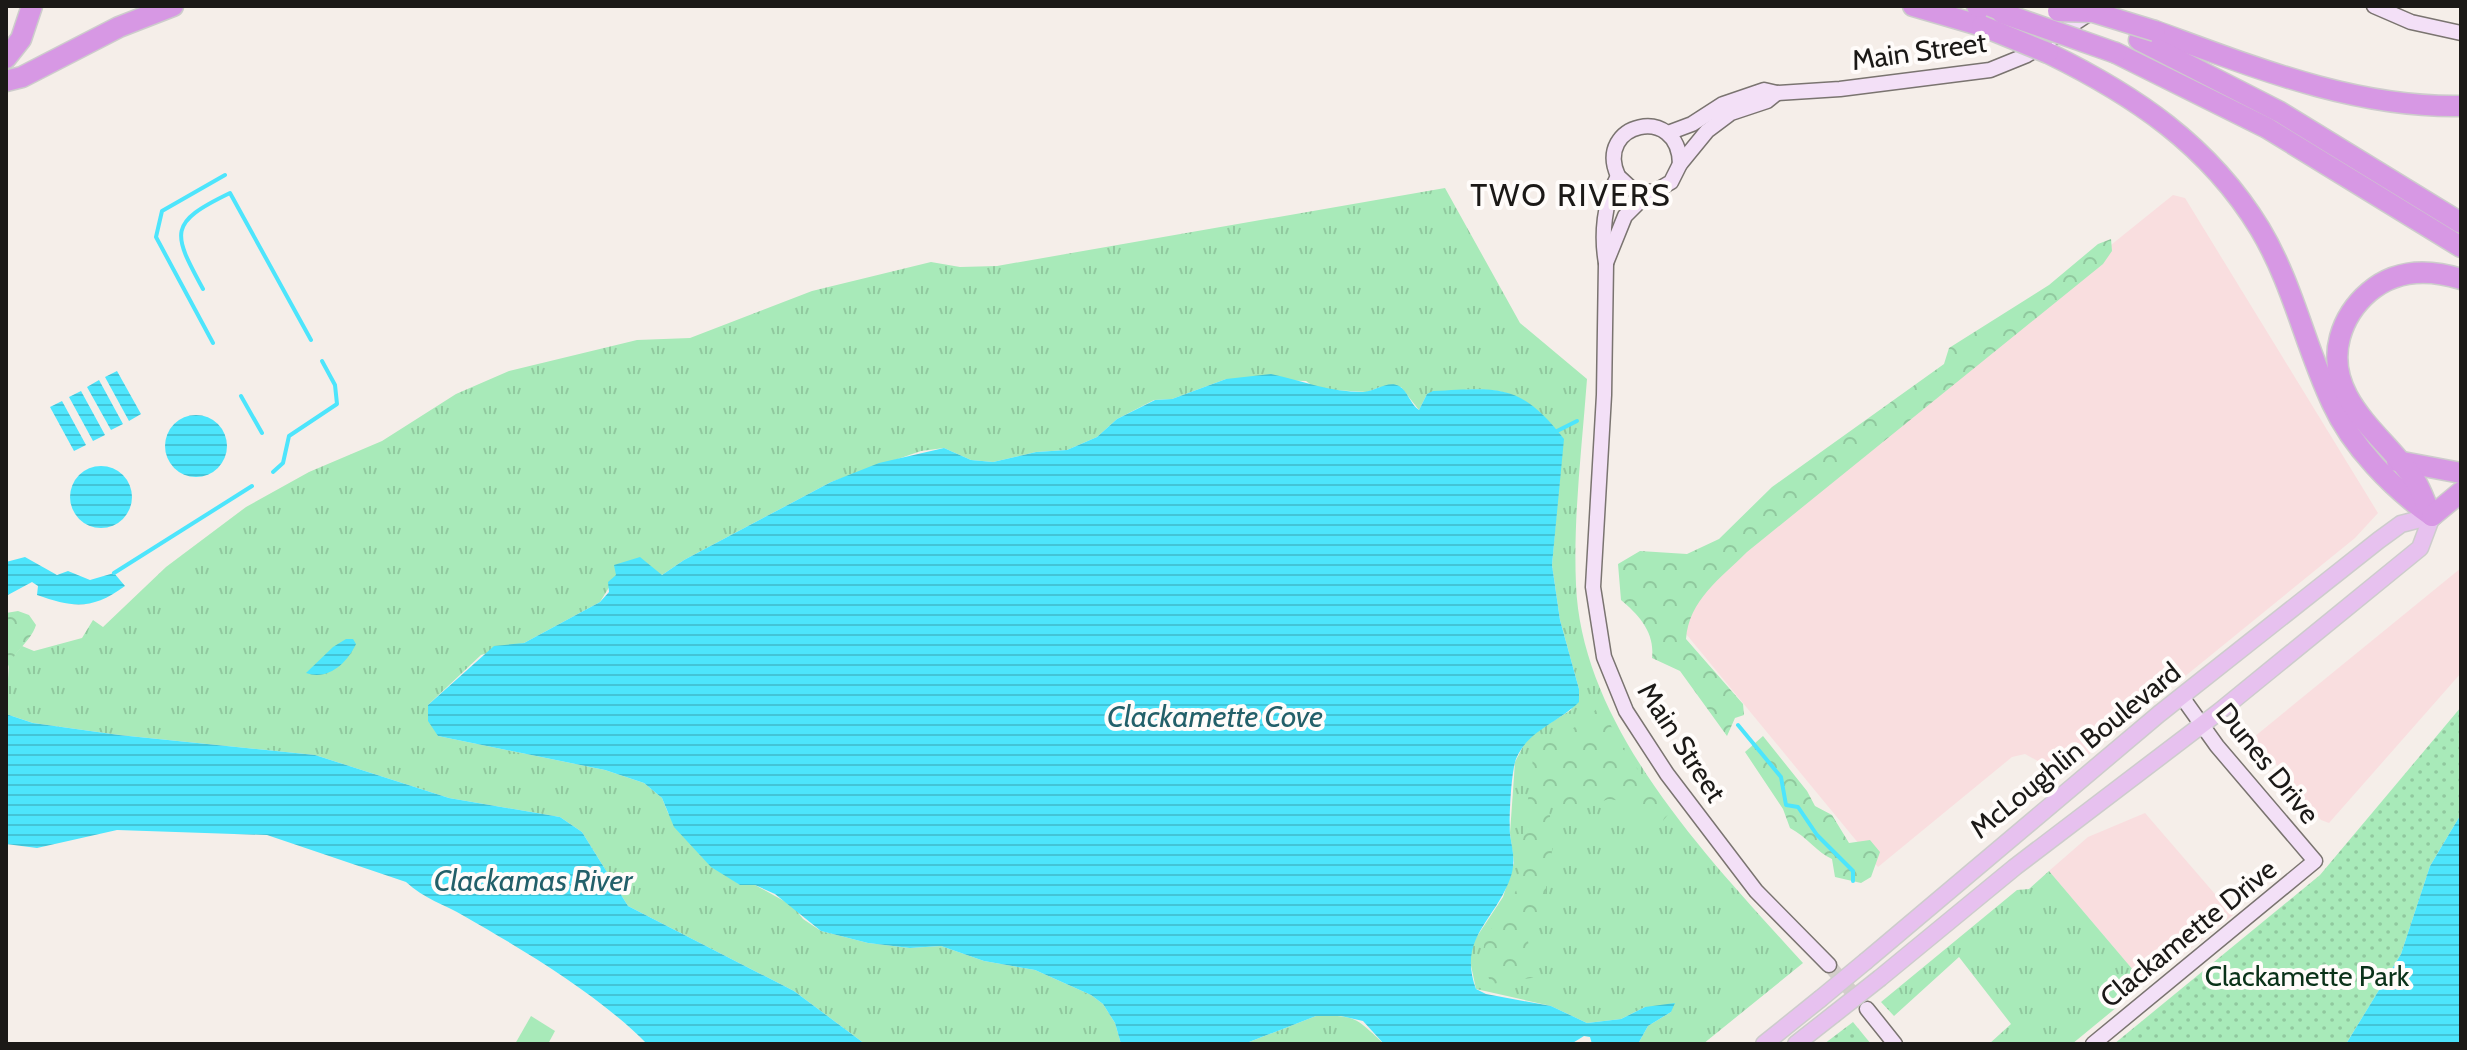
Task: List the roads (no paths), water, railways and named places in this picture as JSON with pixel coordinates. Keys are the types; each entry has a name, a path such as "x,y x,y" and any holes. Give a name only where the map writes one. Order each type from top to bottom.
{"highway":[{"path":"6,58 21,39 32,6"},
{"path":"6,81 22,77 119,27 173,6"},
{"path":"1913,6 1982,26 2085,71 2171,125 2211,163 2242,202 2291,292 2338,416 2400,493 2432,516"},
{"path":"1977,6 2116,53 2267,128 2461,247"},
{"path":"2053,8 2340,93 2420,105 2461,106"},
{"path":"2147,36 2280,112 2461,223"},
{"path":"2432,516 2416,482 2346,394 2337,356 2341,334 2359,301 2390,279 2426,272 2461,279"},
{"path":"2397,461 2461,473"},
{"name":"McLoughlin Boulevard","path":"2432,516 2461,492"}],"main road":[{"name":"McLoughlin Boulevard","path":"1764,1044 2182,697 2379,540 2401,524 2432,516"},
{"name":"McLoughlin Boulevard","path":"1796,1044 2420,548 2432,516"}],"street":[{"name":"Main Street","path":"1829,965 1756,891 1667,774 1630,718 1604,657 1593,587 1604,395 1604,226 1612,187 1618,176 1614,151 1624,134 1641,126 1668,133 1745,95 1764,90 1777,93 1949,77 1990,70 2023,57 2100,6"},
{"path":"2374,6 2424,26 2461,33"},
{"name":"Main Street","path":"1606,263 1625,216 1671,182 1680,164 1715,124 1777,93"},
{"path":"1668,133 1675,142 1680,164"},
{"path":"1618,176 1633,190 1654,192"},
{"name":"Dunes Drive","path":"2182,697 2315,861"},
{"name":"Clackamette Drive","path":"2093,1044 2315,861"},
{"path":"1867,1009 1895,1044"}],"water":[{"path":"117,371 141,414 129,421 105,377"},
{"name":"Clackamette Cove","path":"1271,374 1351,392 1395,385 1402,388 1419,410 1427,394 1433,391 1475,389 1506,392 1534,407 1564,439 1552,565 1560,620 1579,689 1579,702 1528,741 1516,759 1510,807 1511,876 1475,942 1471,971 1476,989 1486,994 1551,1006 1587,1023 1621,1019 1645,1007 1675,1003 1671,1012 1648,1026 1638,1044 1592,1044 1590,1037 1584,1036 1571,1044 1384,1044 1363,1021 1341,1016 1316,1016 1244,1044 1121,1044 1115,1023 1103,1004 1091,995 1035,970 984,961 941,946 910,948 868,943 821,931 775,894 755,885 740,885 711,867 674,827 662,798 644,783 605,770 438,736 428,721 428,705 494,646 524,643 600,602 609,592 608,582 616,575 614,565 640,557 662,575 684,560 831,482 879,463 944,448 971,460 993,462 1036,452 1067,450 1097,437 1117,419 1155,400 1172,399 1226,379"},
{"path":"99,380 123,424 111,430 87,387"},
{"path":"81,391 105,435 93,441 69,397"},
{"path":"62,401 86,445 74,451 50,407"},
{"path":"190,415 202,415 218,424 225,434 225,458 218,468 202,477 190,477 170,463 165,452 165,440 179,420"},
{"path":"101,466 113,468 123,475 130,485 130,509 123,519 113,526 101,528 89,526 79,519 72,509 70,497 72,485 79,475 89,468"},
{"path":"25,557 57,575 68,571 90,580 114,573 125,586 103,599 82,604 37,595 38,586 32,582 6,596 6,562"},
{"path":"346,639 353,639 356,644 342,664 322,675 306,673 333,647"},
{"name":"Clackamas River","path":"6,714 33,723 119,735 315,755 449,798 560,817 582,832 628,906 794,991 865,1044 647,1044 560,974 406,882 267,835 117,830 37,848 6,844"},
{"path":"2461,814 2461,1044 2346,1044 2401,954 2430,866"}],"waterway":[{"path":"213,343 156,237 162,211 225,175"},
{"path":"203,289 185,254 182,231 195,213 230,193 311,340"},
{"path":"273,472 283,463 289,436 337,404 335,385 322,361"},
{"path":"241,396 262,433"},
{"path":"1557,431 1577,421"},
{"path":"114,573 252,486"},
{"path":"1738,725 1781,777 1786,805 1798,807 1817,835 1853,871 1853,881"}],"tunnel":[{"path":"1829,965 1862,1004"}],"district":[{"name":"TWO RIVERS","path":"1571,195"}],"park label":[{"name":"Clackamette Park","path":"2307,976"}]}
